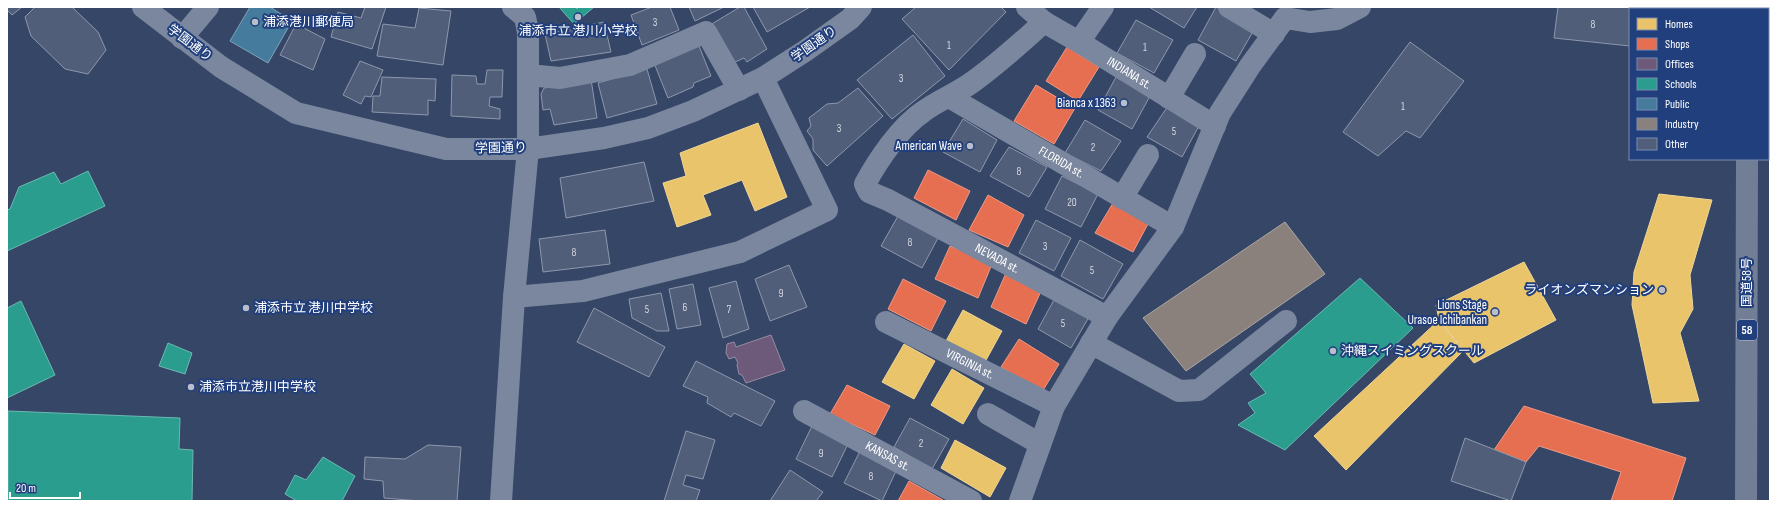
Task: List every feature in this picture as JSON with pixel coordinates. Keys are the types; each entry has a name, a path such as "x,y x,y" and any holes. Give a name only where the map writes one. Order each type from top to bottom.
{"highway":[{"name":"国道58号","path":"1746,501 1747,160"}],"street":[{"name":"学園通り","path":"142,7 221,67 296,113 446,149 528,149 604,138 648,128 693,111 764,78 850,19 861,7"},
{"path":"182,38 208,7"},
{"path":"501,501 514,297 528,149 528,32 524,17 513,7"},
{"name":"INDIANA st.","path":"1027,7 1044,22 1079,42 1214,126"},
{"path":"1079,42 1103,7"},
{"path":"1229,7 1282,20 1310,22 1337,19 1360,7"},
{"path":"1020,501 1054,406 1107,317 1173,227 1220,114 1250,66 1282,20"},
{"path":"949,97 1002,61 1044,22"},
{"path":"528,75 560,78 630,65 706,32 739,90"},
{"path":"1169,98 1195,54"},
{"path":"514,297 583,291 740,252 827,210 764,78"},
{"name":"FLORIDA st.","path":"949,97 1173,227"},
{"name":"NEVADA st.","path":"949,97 923,111 898,135 874,166 864,184 869,192 888,200 1107,317"},
{"path":"1122,198 1148,155"},
{"path":"1091,343 1179,391 1199,390 1286,321"},
{"name":"VIRGINIA st.","path":"886,322 1054,406"},
{"name":"KANSAS st.","path":"804,411 971,501"},
{"path":"988,414 1040,444"}],"building: Homes":[{"path":"758,123 787,197 755,211 742,180 703,195 711,215 677,227 663,183 686,176 680,153"},
{"name":"ライオンズマンション","path":"1659,194 1712,200 1690,275 1693,309 1680,333 1699,401 1653,403 1632,305 1634,272"},
{"name":"Lions Stage Urasoe Ichibankan","path":"1524,262 1556,320 1474,363 1439,320 1436,305"},
{"path":"963,310 1002,331 985,362 946,341"},
{"path":"1439,320 1463,351 1346,470 1314,436"},
{"path":"904,344 935,361 914,399 882,382"},
{"path":"952,369 984,388 963,424 931,405"},
{"path":"955,440 1006,468 990,497 941,468"}],"building: Shops":[{"path":"1067,47 1099,67 1078,101 1046,81"},
{"path":"1036,85 1075,108 1054,144 1014,121"},
{"path":"928,170 970,191 956,220 914,198"},
{"path":"988,195 1024,215 1008,247 969,230"},
{"path":"1113,203 1149,222 1133,252 1095,233"},
{"path":"950,246 992,264 978,298 935,279"},
{"path":"1006,273 1042,289 1026,324 991,307"},
{"path":"903,279 946,301 931,331 888,309"},
{"path":"1019,339 1059,364 1042,392 1001,367"},
{"path":"847,385 890,406 875,435 830,414"},
{"path":"1524,406 1686,458 1672,501 1611,501 1621,472 1539,446 1526,462 1494,450"},
{"path":"909,481 943,500 898,501"}],"building: Offices":[{"path":"771,335 785,370 746,383 742,375 739,374 738,363 735,357 729,359 726,353 727,344 734,342 736,347"}],"building: Schools":[{"path":"559,7 575,7 577,9 579,7 594,7 574,24"},
{"path":"88,171 105,206 7,251 7,210 10,209 19,187 54,172 61,184"},
{"name":"沖縄スイミングスクール","path":"1360,278 1413,328 1285,450 1238,425 1255,413 1248,403 1266,393 1250,374"},
{"path":"21,301 55,375 7,398 7,308"},
{"path":"168,343 192,353 185,374 159,366"},
{"path":"8,411 180,418 179,449 193,450 192,501 8,501"},
{"path":"323,457 355,476 342,501 297,501 285,494 295,475 306,480"}],"building: Public":[{"path":"250,7 270,7 292,21 268,63 230,41"}],"building: Industry":[{"path":"1285,222 1325,274 1186,371 1143,318"}],"building: Other":[{"path":"7,7 22,7 12,15 7,10"},
{"path":"35,7 72,7 98,32 106,50 88,74 65,69 31,36 25,17"},
{"path":"365,7 386,7 372,49 331,37 338,12 361,18"},
{"path":"652,7 670,7 679,30 642,45 631,15"},
{"path":"689,7 724,7 695,21"},
{"path":"740,7 744,7 767,49 747,62 744,58 733,63 710,25"},
{"path":"753,7 810,7 767,32"},
{"path":"916,7 1001,7 1006,12 949,70 902,19"},
{"path":"1149,7 1197,7 1184,28"},
{"path":"1216,7 1255,28 1236,61 1198,40"},
{"path":"1558,7 1658,7 1629,8 1629,46 1554,38"},
{"path":"419,8 451,11 443,65 377,56 383,24 415,28"},
{"path":"1136,20 1173,40 1154,73 1117,53"},
{"path":"604,22 611,52 551,61 545,34"},
{"path":"296,24 325,39 313,70 280,55"},
{"path":"913,35 945,76 892,119 857,80"},
{"path":"1410,42 1464,81 1420,138 1406,131 1378,156 1343,132"},
{"path":"699,46 711,76 694,83 693,87 668,98 654,63"},
{"path":"360,61 383,70 371,97 365,96 361,104 343,95"},
{"path":"647,69 657,104 607,118 598,83"},
{"path":"487,70 503,70 502,97 490,97 489,106 500,109 500,119 451,116 452,75 476,76 477,84 485,84"},
{"path":"382,77 436,79 435,101 428,100 428,115 372,112 373,96 380,96"},
{"name":"Bianca x 1363","path":"1116,77 1150,96 1132,129 1098,110"},
{"path":"591,79 597,118 554,125 550,109 543,110 541,94 544,88"},
{"path":"858,88 883,116 827,166 813,150 813,139 807,131 811,126 809,118 827,104 838,103"},
{"path":"1168,106 1200,124 1182,157 1147,137"},
{"name":"American Wave","path":"963,119 997,140 980,172 943,152"},
{"path":"1085,120 1121,141 1101,171 1065,153"},
{"path":"1009,147 1047,167 1029,197 990,176"},
{"path":"644,162 654,201 566,218 560,178"},
{"path":"1062,176 1098,194 1081,227 1045,209"},
{"path":"898,216 938,238 922,268 881,246"},
{"path":"1036,220 1071,238 1054,271 1019,253"},
{"path":"605,230 610,264 543,272 539,239"},
{"path":"1080,240 1123,264 1103,299 1061,276"},
{"path":"789,265 807,307 770,321 755,279"},
{"path":"736,281 749,329 723,338 709,288"},
{"path":"693,284 701,325 677,329 669,289"},
{"path":"661,293 669,331 657,331 632,318 629,299"},
{"path":"1055,298 1089,317 1071,348 1038,329"},
{"path":"594,308 665,347 649,377 577,342"},
{"path":"696,361 775,401 761,426 734,413 731,417 707,403 708,397 683,386"},
{"path":"910,418 949,439 932,469 894,447"},
{"path":"812,426 847,446 832,477 796,459"},
{"path":"686,431 715,440 703,479 686,475 683,485 700,490 696,501 664,501"},
{"path":"1465,438 1526,462 1511,501 1451,481"},
{"path":"428,445 461,447 457,501 420,501 384,498 383,481 364,479 365,457 405,459"},
{"path":"860,451 897,469 882,501 844,483"},
{"path":"790,470 823,492 816,501 770,501"}],"place":[{"name":"浦添市立 港川小学校","path":"578,17"},
{"name":"浦添港川郵便局","path":"255,22"},
{"name":"Bianca x 1363","path":"1124,103"},
{"name":"American Wave","path":"970,146"},
{"name":"ライオンズマンション","path":"1662,290"},
{"name":"浦添市立 港川中学校","path":"246,308"},
{"name":"Lions Stage Urasoe Ichibankan","path":"1495,312"},
{"name":"沖縄スイミングスクール","path":"1333,351"},
{"name":"浦添市立港川中学校","path":"191,387"}]}
